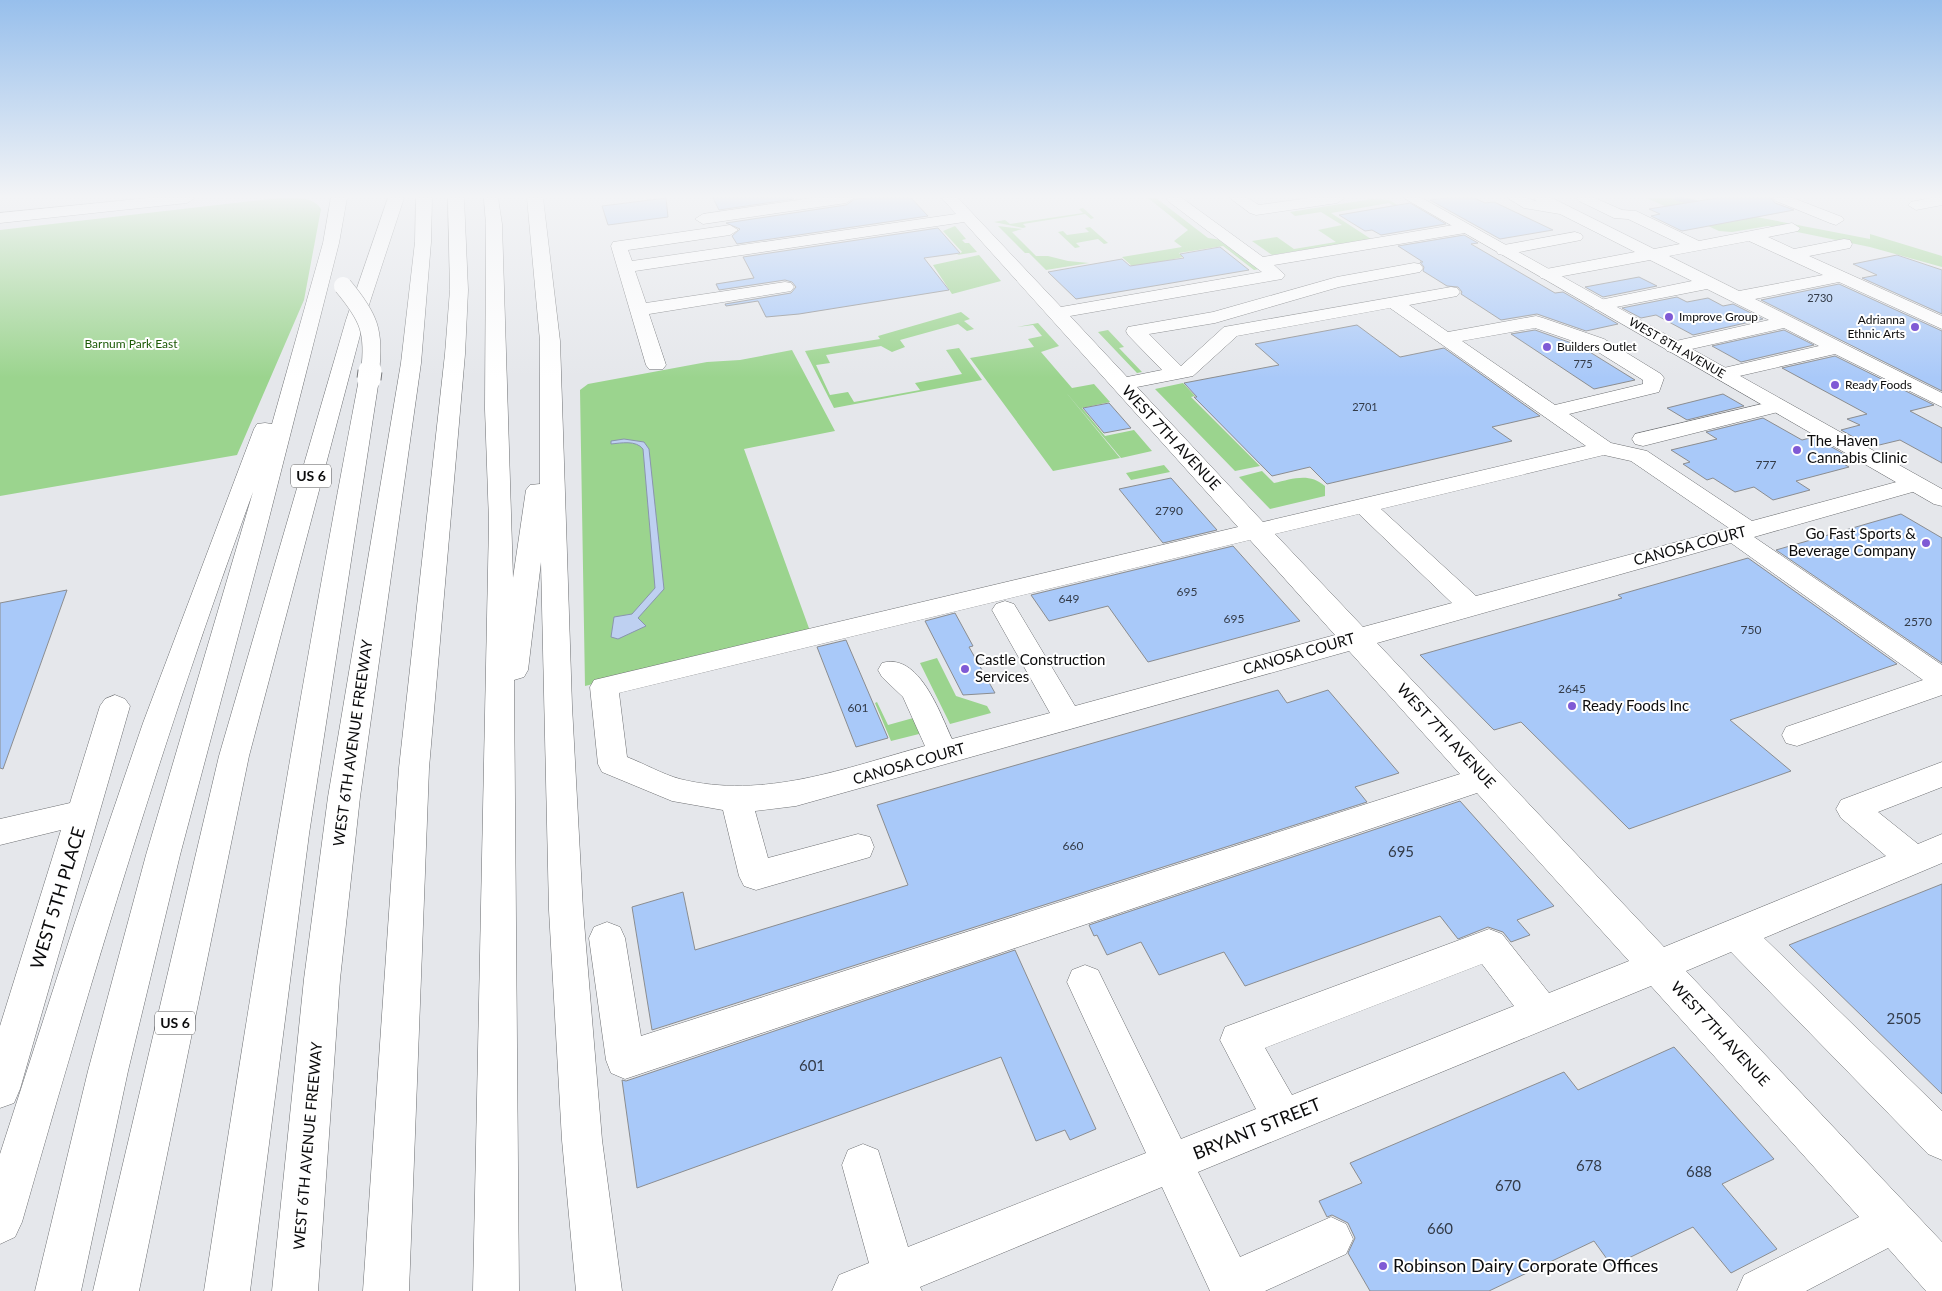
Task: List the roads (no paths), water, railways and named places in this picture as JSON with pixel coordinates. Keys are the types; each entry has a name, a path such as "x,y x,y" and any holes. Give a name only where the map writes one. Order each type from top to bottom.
{"main road":[{"path":"58,1291 108,1071 163,855 248,551 327,258"},
{"path":"227,1291 273,956 316,680 369,378 373,336 369,321 365,312 335,276 333,258"},
{"name":"US 6","path":"116,1291 234,756 347,347 376,258"},
{"name":"WEST 6TH AVENUE FREEWAY","path":"295,1291 324,959 344,797 411,363 421,258"},
{"path":"386,1291 414,768 455,354 459,290 458,258"},
{"path":"494,258 496,409 500,522 496,1291"},
{"path":"541,258 550,342 550,407 562,832 582,1140 599,1291"},
{"path":"623,258 656,365"},
{"path":"626,268 687,258"},
{"name":"WEST 7TH AVENUE","path":"1005,258 1942,1275"},
{"path":"1056,314 1276,275 1254,258"},
{"path":"1260,263 1284,258"},
{"name":"WEST 8TH AVENUE","path":"1519,258 1941,498"},
{"path":"1574,258 1605,282"},
{"path":"1547,274 1632,258"},
{"path":"1662,258 1942,401"},
{"path":"1800,258 1942,324"},
{"path":"1176,374 1135,332 1215,317 1337,282 1414,268"},
{"path":"1738,297 1840,277"},
{"path":"1601,305 1710,283"},
{"path":"639,310 785,287"},
{"path":"1122,384 1186,372 1231,331 1451,292"},
{"path":"1393,302 1604,448 1639,456 1751,530"},
{"path":"1428,326 1528,306"},
{"path":"0,1222 148,751 225,534 312,308"},
{"path":"1445,338 1536,322 1598,343 1654,378 1652,388 1551,412"},
{"path":"1674,347 1787,322"},
{"path":"1722,374 1838,348"},
{"path":"1746,388 1794,376"},
{"path":"1779,406 1643,439 1751,530 1942,679"},
{"path":"498,785 550,407"},
{"path":"1257,531 1604,448"},
{"name":"CANOSA COURT","path":"1257,531 604,688 613,764 680,791 736,798 769,798 796,794 1916,484"},
{"path":"1364,506 1472,607"},
{"path":"1005,610 1068,719"},
{"path":"892,670 915,691 944,754"},
{"path":"1797,735 1942,684"},
{"name":"WEST 5TH PLACE","path":"0,1089 115,706"},
{"path":"1928,854 1852,809 1942,774"},
{"path":"607,938 625,1060 1485,778"},
{"path":"736,798 756,876 858,847"},
{"path":"0,832 84,812"},
{"name":"BRYANT STREET","path":"855,1291 897,1283 1172,1163 1658,966 1928,854"},
{"path":"1736,934 1942,1140"},
{"path":"1283,1118 1239,1040 1489,946 1542,1013"},
{"path":"1085,982 1232,1287 1331,1239"},
{"path":"864,1165 897,1283"},
{"path":"1764,1290 1894,1222"}],"water":[{"path":"624,439 644,442 649,449 664,589 638,618 646,626 618,639 611,637 614,617 632,614 655,588 643,449 632,443 611,444 611,441"}],"place":[{"name":"Improve Group","path":"1669,317"},
{"name":"Adrianna Ethnic Arts","path":"1915,327"},
{"name":"Builders Outlet","path":"1547,347"},
{"name":"Ready Foods","path":"1835,385"},
{"name":"The Haven Cannabis Clinic","path":"1797,450"},
{"name":"Go Fast Sports & Beverage Company","path":"1926,543"},
{"name":"Castle Construction Services","path":"965,669"},
{"name":"Ready Foods Inc","path":"1572,706"},
{"name":"Robinson Dairy Corporate Offices","path":"1383,1266"}],"park label":[{"name":"Barnum Park East","path":"131,344"}]}
